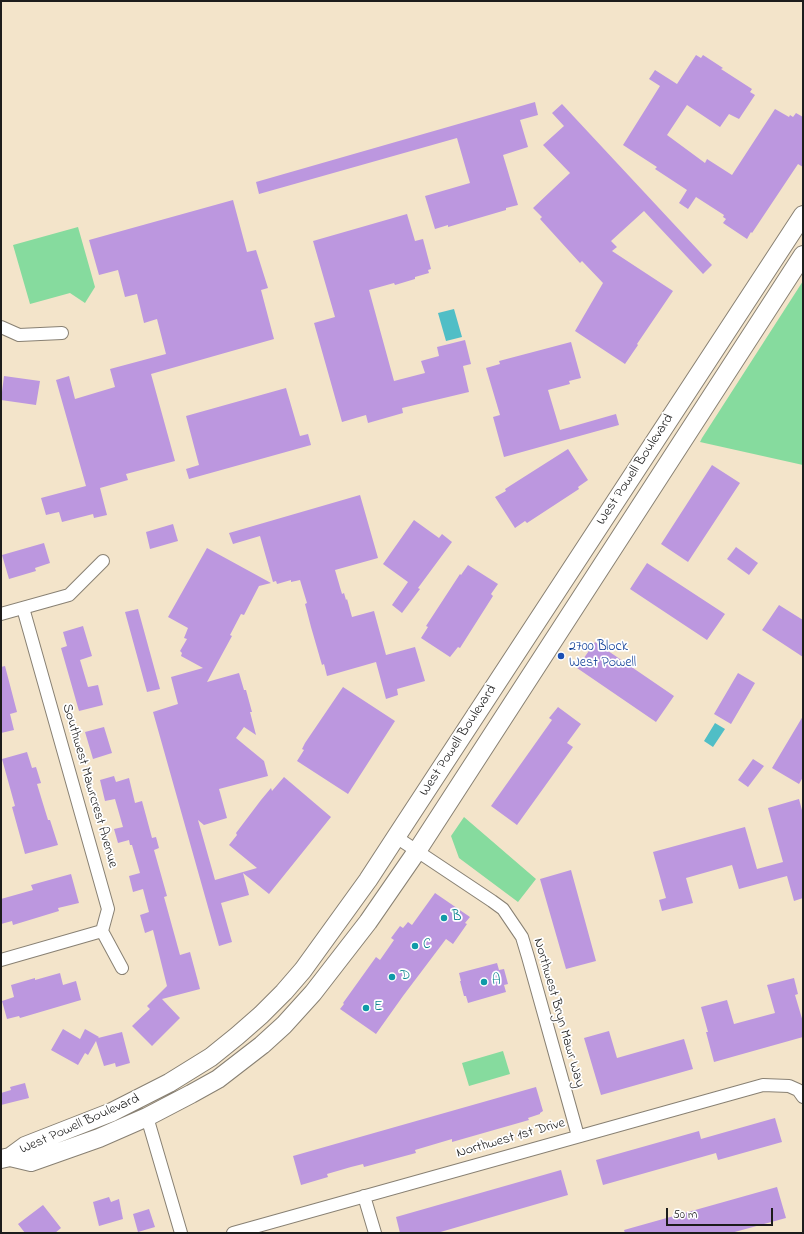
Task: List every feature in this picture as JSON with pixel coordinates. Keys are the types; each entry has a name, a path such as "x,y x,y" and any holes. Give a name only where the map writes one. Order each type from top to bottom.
{"main road":[{"name":"West Powell Boulevard","path":"5,1158 25,1146 112,1112 141,1099 170,1083 198,1065 237,1036 261,1015 303,970 368,880 396,838 803,215"},
{"name":"West Powell Boulevard","path":"5,1158 31,1162 99,1138 147,1117 218,1079 244,1060 284,1025 327,977 368,922 417,851 803,255"}],"street":[{"path":"1,327 19,336 62,333"},
{"path":"1,614 69,594 103,562"},
{"name":"Southwest Mawrcrest Avenue","path":"23,608 108,909 102,932"},
{"path":"396,838 417,851"},
{"name":"Northwest Bryn Mawr Way","path":"417,851 498,905 522,937 578,1136"},
{"path":"1,960 102,932 122,968"},
{"name":"Northwest 1st Drive","path":"233,1233 763,1084 780,1084 789,1086 800,1093"},
{"path":"147,1117 181,1233"},
{"path":"364,1196 375,1233"}],"green space":[{"path":"78,227 95,287 85,303 70,293 30,304 13,245"},
{"path":"803,281 803,465 700,442 702,438"},
{"path":"464,817 536,879 518,902 459,858 451,836"},
{"path":"503,1051 510,1074 469,1086 462,1063"}],"water":[{"path":"454,309 462,337 446,341 438,313"},
{"path":"715,723 725,729 713,747 704,741"}],"building":[{"path":"696,55 701,58 703,55 723,68 721,69 752,89 750,92 755,95 739,119 729,114 720,127 687,105 667,135 705,163 707,159 732,175 775,109 789,117 790,115 793,117 796,113 803,117 803,167 798,164 747,239 723,223 726,219 723,217 724,215 696,197 688,209 679,203 687,190 655,169 657,167 623,145 660,86 649,79 655,70 677,84"},
{"path":"535,102 538,115 520,120 528,147 503,155 518,205 506,208 506,210 448,227 448,225 435,229 425,196 470,183 457,138 259,194 256,182"},
{"path":"562,104 712,265 703,274 644,211 611,241 617,247 612,251 673,291 625,364 575,331 603,283 582,261 580,263 540,219 542,217 533,208 570,173 543,145 564,126 552,113"},
{"path":"233,200 247,252 256,250 268,288 261,290 274,339 151,374 175,461 126,474 128,480 100,488 107,515 94,518 93,514 62,522 59,512 46,515 41,498 86,486 56,380 69,376 75,399 115,387 110,369 166,354 157,319 144,323 137,294 125,297 118,270 99,275 89,240"},
{"path":"407,214 415,241 423,239 431,269 428,270 429,273 395,285 394,283 369,290 394,381 425,373 421,361 439,356 437,347 465,340 471,364 463,366 469,392 402,408 403,413 368,423 366,415 342,422 314,323 335,317 313,241"},
{"path":"571,342 581,378 569,381 570,384 548,390 560,430 616,414 619,425 504,457 493,417 500,415 486,368 500,364 499,361"},
{"path":"4,376 40,381 36,405 1,400"},
{"path":"286,388 300,436 308,434 311,445 189,479 186,469 199,465 186,416"},
{"path":"568,449 588,480 578,487 579,489 527,523 525,521 515,528 495,497"},
{"path":"712,465 740,483 688,562 661,544"},
{"path":"360,495 378,558 335,570 342,594 344,593 346,600 347,599 352,617 374,611 386,655 415,647 425,681 397,689 398,695 386,699 376,662 327,676 324,664 322,665 311,627 305,604 307,603 300,580 291,582 291,580 277,584 276,581 273,582 260,536 233,544 229,533"},
{"path":"414,520 439,538 442,534 452,542 418,588 420,589 402,613 392,605 408,582 383,564"},
{"path":"173,524 178,541 150,549 146,532"},
{"path":"44,543 50,563 35,568 36,571 9,579 2,555"},
{"path":"736,547 758,563 749,575 727,559"},
{"path":"207,548 271,583 259,586 244,615 241,614 230,635 232,636 207,682 239,673 244,690 246,690 256,735 244,727 236,738 264,761 268,776 219,789 227,818 204,825 198,820 215,880 257,868 229,845 237,835 236,833 261,800 271,788 272,791 284,777 331,817 269,894 243,873 249,895 221,903 232,942 219,946 153,712 178,704 171,677 203,668 181,656 182,653 180,651 187,639 184,638 188,628 168,617"},
{"path":"647,563 725,614 707,640 630,589"},
{"path":"468,565 498,584 491,594 493,596 460,648 458,647 450,657 421,638 428,627 426,626 460,574 461,575"},
{"path":"779,605 803,620 803,657 762,630"},
{"path":"138,609 160,689 147,692 125,612"},
{"path":"83,626 92,656 80,660 88,687 98,685 103,705 79,711 61,648 67,646 63,632"},
{"path":"595,642 674,696 656,722 577,668"},
{"path":"5,666 17,712 10,714 14,730 1,733 1,667"},
{"path":"738,673 755,683 731,724 714,714"},
{"path":"343,687 395,721 348,794 297,761 304,750 302,749 305,743"},
{"path":"558,707 581,724 567,743 573,747 517,825 491,806 552,720 549,718"},
{"path":"803,716 803,777 799,784 772,768"},
{"path":"104,727 112,753 93,759 85,732"},
{"path":"27,752 32,768 36,767 41,783 37,784 48,820 50,820 58,845 25,854 12,807 15,806 2,759"},
{"path":"753,759 764,766 748,787 738,780"},
{"path":"114,776 116,782 129,778 135,803 142,801 152,838 156,837 159,848 154,850 167,896 164,897 180,955 190,952 200,989 162,999 180,1018 152,1046 132,1026 150,1009 147,1006 167,986 153,930 145,933 140,915 149,912 143,889 133,892 129,876 140,873 132,845 130,845 129,840 118,843 114,829 123,827 115,799 105,801 100,780"},
{"path":"799,799 803,814 803,898 794,901 787,876 739,889 732,865 686,878 693,903 662,911 659,900 666,898 653,852 745,827 757,869 783,862 768,808"},
{"path":"571,870 596,961 566,969 540,879"},
{"path":"71,874 79,903 58,908 59,911 13,925 12,921 1,924 1,899 33,890 31,885"},
{"path":"435,893 470,917 453,944 446,939 376,1034 340,1009 376,957 380,960 394,940 391,938 400,926 403,928 408,922 412,925"},
{"name":"A","path":"497,963 499,970 504,969 508,984 504,985 506,992 468,1003 466,996 464,996 459,973"},
{"path":"60,973 63,985 76,981 81,1000 20,1018 19,1016 7,1019 2,1001 14,997 11,985"},
{"path":"794,978 798,994 795,995 803,1022 803,1037 714,1062 701,1007 727,1000 734,1024 775,1013 767,985"},
{"path":"63,1029 80,1039 85,1029 99,1037 98,1038 122,1032 130,1063 116,1067 115,1063 104,1066 96,1041 88,1055 85,1053 78,1065 51,1050"},
{"path":"609,1031 617,1058 684,1039 693,1069 601,1095 584,1038"},
{"path":"25,1083 29,1098 1,1105 1,1093 11,1090 10,1087"},
{"path":"536,1087 543,1111 540,1114 528,1118 529,1120 452,1142 452,1139 415,1150 416,1153 364,1167 363,1164 351,1167 327,1174 328,1177 301,1185 293,1156"},
{"path":"775,1118 782,1142 718,1160 716,1153 603,1185 596,1160 699,1131 701,1139"},
{"path":"561,1170 568,1195 437,1233 400,1233 396,1217"},
{"path":"777,1187 786,1218 731,1233 625,1233 624,1230"},
{"path":"109,1197 111,1202 119,1199 123,1219 99,1226 93,1202"},
{"path":"43,1205 61,1228 55,1233 25,1233 18,1224"},
{"path":"149,1209 155,1227 138,1232 133,1214"}],"place":[{"name":"2700 Block West Powell","path":"561,656"},
{"name":"B","path":"444,918"},
{"name":"C","path":"415,946"},
{"name":"D","path":"392,977"},
{"name":"A","path":"484,982"},
{"name":"E","path":"366,1008"}]}
